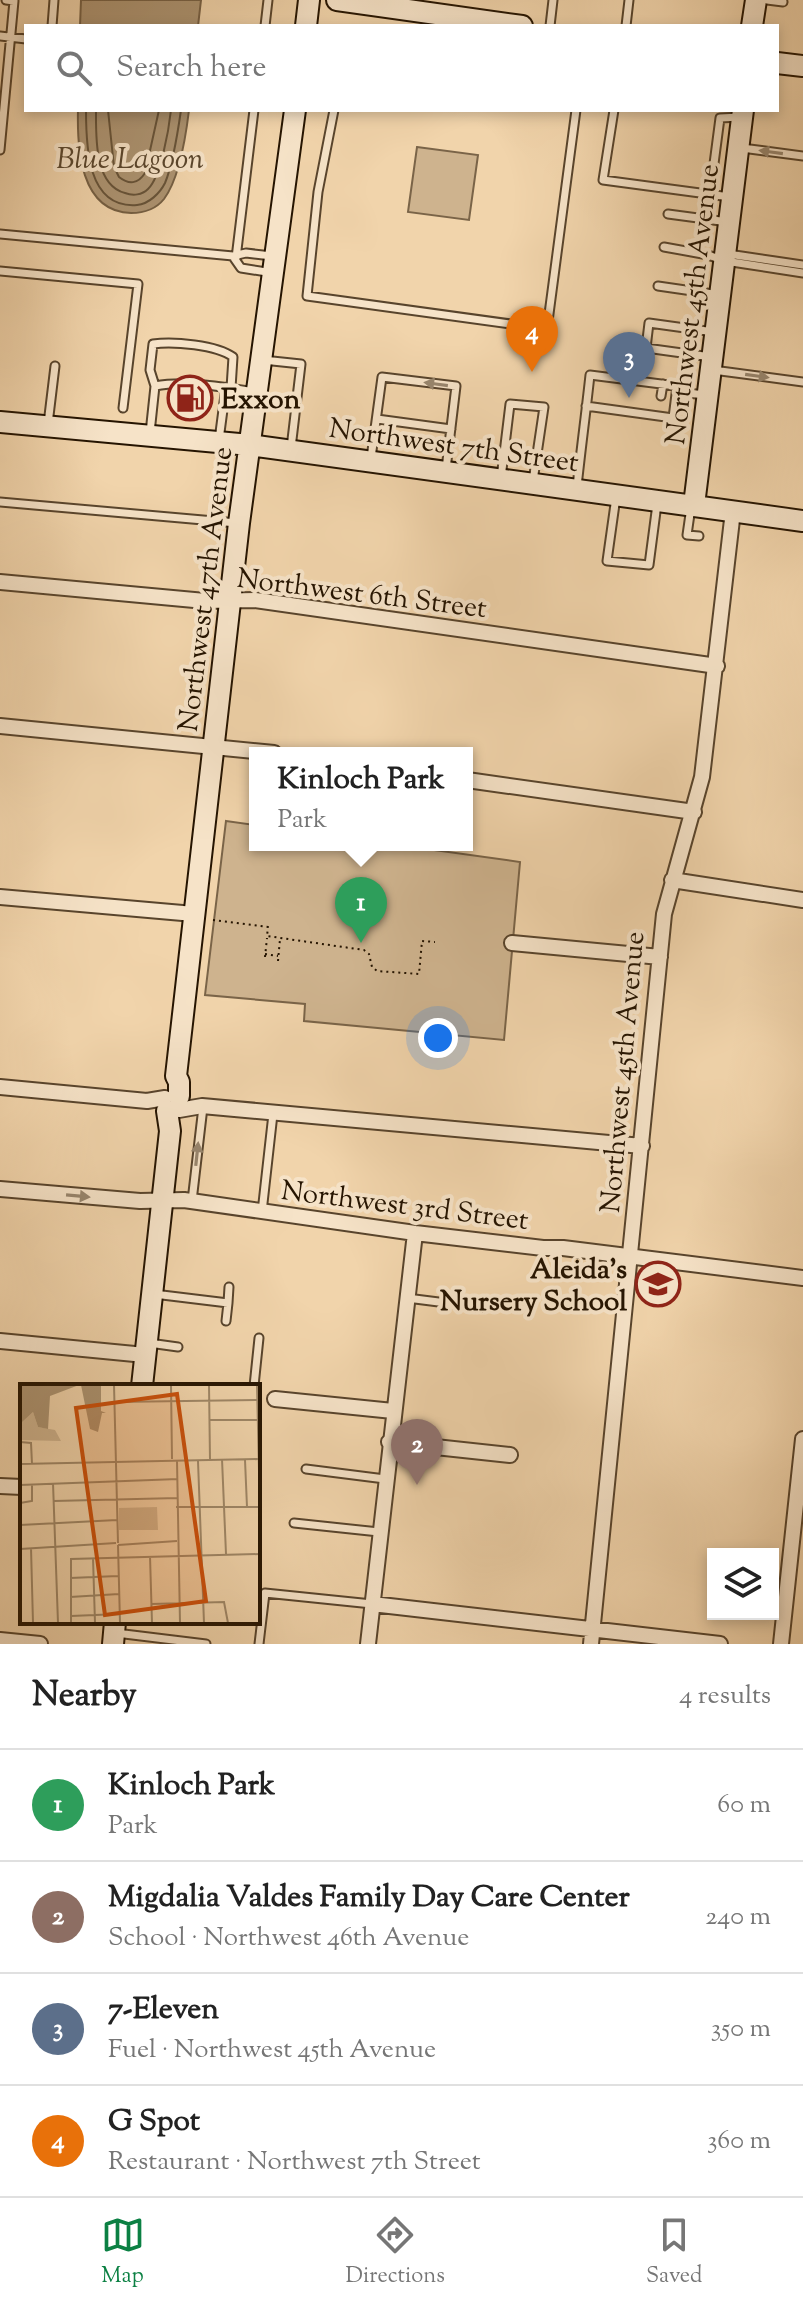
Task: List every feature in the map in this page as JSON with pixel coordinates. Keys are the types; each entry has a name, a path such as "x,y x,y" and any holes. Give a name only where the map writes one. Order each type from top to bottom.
{"street":[{"path":"306,24 309,0"},
{"path":"337,0 423,6 468,22 495,24"},
{"path":"752,24 756,0"},
{"path":"779,63 803,66"},
{"name":"Northwest 47th Avenue","path":"146,1384 146,1349 170,1104 203,917 214,746 230,600 295,112"},
{"name":"Northwest 45th Avenue","path":"693,505 717,333 742,114"},
{"name":"Northwest 7th Street","path":"0,422 291,450 803,521"},
{"name":"Northwest 45th Avenue","path":"591,1637 664,914 702,777 733,511"},
{"name":"Northwest 6th Street","path":"0,582 205,601 255,600 717,666"},
{"path":"0,726 249,750"},
{"path":"473,781 694,812"},
{"path":"672,880 803,900"},
{"path":"0,897 203,917"},
{"path":"512,943 660,957"},
{"path":"0,1087 170,1104 189,1099 202,1106 273,1114 642,1146"},
{"name":"Northwest 3rd Street","path":"0,1189 140,1201 192,1201 415,1233 803,1278"},
{"path":"368,1644 415,1233"},
{"path":"0,1341 146,1349"},
{"path":"275,1399 393,1411"},
{"path":"781,1644 803,1439"},
{"path":"389,1442 510,1455"},
{"path":"0,1486 20,1487"},
{"path":"372,1604 591,1637 720,1644"},
{"path":"0,1640 40,1644"}],"lane":[{"path":"0,150 14,1 6,0"},
{"path":"52,24 54,0"},
{"path":"265,24 268,0"},
{"path":"550,24 553,0"},
{"path":"626,24 629,0"},
{"path":"767,0 783,2"},
{"path":"0,36 24,39"},
{"path":"254,112 235,257 241,268 275,265"},
{"path":"334,112 318,192 307,296 547,329 576,112"},
{"path":"614,112 603,180 733,197"},
{"path":"710,194 720,118 742,114"},
{"path":"715,159 738,155 803,156"},
{"path":"668,214 730,223"},
{"path":"0,234 235,257 246,253 275,265"},
{"path":"664,247 803,273"},
{"path":"726,257 803,265"},
{"path":"0,271 138,284 123,408"},
{"path":"658,286 721,295"},
{"path":"717,333 649,323 646,348 803,382"},
{"path":"150,435 155,386 150,370 153,344 166,342 225,352 233,357 219,442"},
{"path":"262,359 301,364 291,450"},
{"path":"48,426 55,366"},
{"path":"577,489 586,406 590,375 677,386 673,418 660,412 634,408 601,404 586,406"},
{"path":"603,388 604,376"},
{"path":"371,461 382,377 456,386 446,472"},
{"path":"620,391 622,379"},
{"path":"636,393 637,381"},
{"path":"648,395 650,383"},
{"path":"155,386 166,384 257,392"},
{"path":"661,396 663,384"},
{"path":"677,392 708,395"},
{"path":"501,479 510,404 544,407 533,483"},
{"path":"377,419 451,429"},
{"path":"617,495 607,561 649,565 658,500"},
{"path":"0,502 239,523"},
{"path":"693,505 687,535 699,536"},
{"path":"192,1201 202,1106"},
{"path":"262,1212 273,1114"},
{"path":"226,1321 229,1287"},
{"path":"152,1294 228,1303"},
{"path":"407,1298 486,1308"},
{"path":"254,1384 259,1338"},
{"path":"146,1349 178,1347"},
{"path":"306,1469 385,1479"},
{"path":"294,1523 379,1532"},
{"path":"259,1644 265,1593 372,1604"},
{"path":"114,1633 206,1644"}],"path":[{"path":"203,917 268,927 265,956 279,956"},
{"path":"267,936 364,950 369,954 375,970 419,974 422,941 435,942"},
{"path":"278,961 280,938"}],"shaded area":[{"path":"417,147 478,155 469,220 408,212"},
{"path":"226,821 249,824 249,851 441,851 520,862 504,1040 304,1021 305,1004 205,995"}],"water":[{"path":"81,0 201,0 198,24 80,24"},
{"name":"Blue Lagoon","path":"78,112 189,112 178,169 164,199 149,210 131,213 114,210 101,202 85,175"}],"place":[{"name":"G Spot","path":"532,372"},
{"name":"Exxon","path":"190,398"},
{"name":"7-Eleven","path":"629,398"},
{"name":"Kinloch Park","path":"361,943"},
{"name":"Aleida's Nursery School","path":"658,1284"},
{"name":"Migdalia Valdes Family Day Care Center","path":"417,1485"}]}
